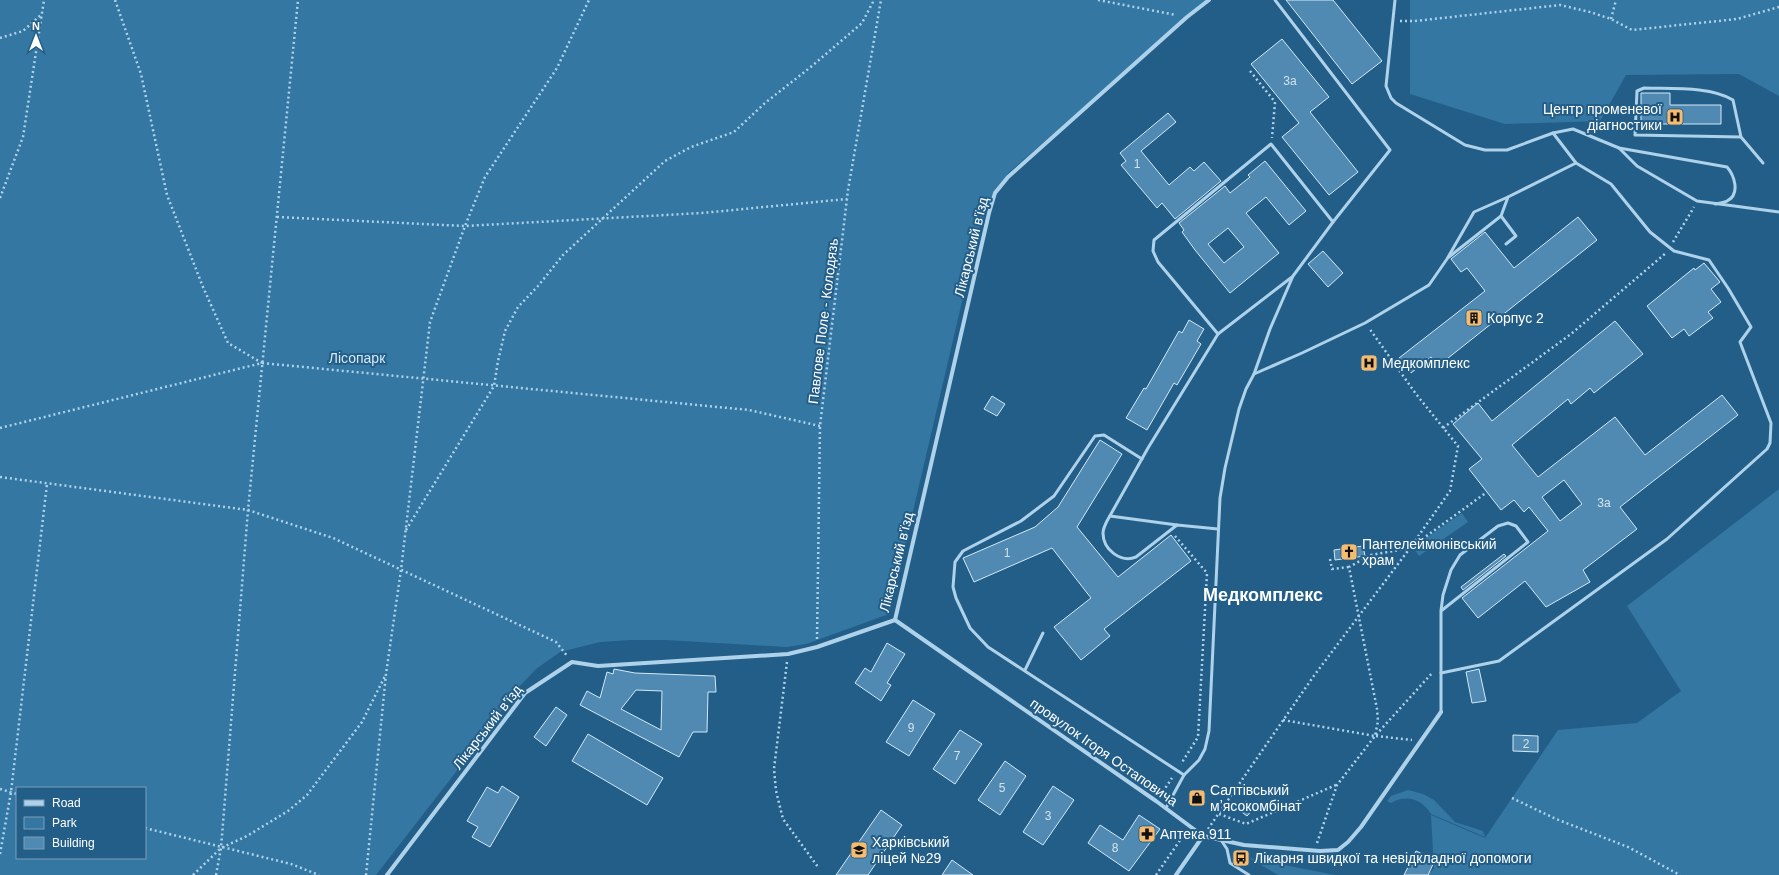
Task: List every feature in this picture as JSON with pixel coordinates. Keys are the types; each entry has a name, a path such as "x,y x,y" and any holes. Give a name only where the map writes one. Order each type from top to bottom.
{"street":[{"name":"Лікарський в'їзд","path":"387,875 525,693 572,662 598,666 788,654 817,647 855,632 895,620 989,213 995,193 1008,177 1187,17 1209,0"},
{"name":"провулок Ігоря Остаповича","path":"895,620 1166,808 1203,836 1244,845 1314,851 1338,850 1348,842 1361,827 1441,712"},
{"path":"1176,875 1203,836"}],"lane":[{"path":"1166,808 1184,775 1199,760 1205,749 1209,731 1221,493 1242,402 1270,329 1293,276 1333,222 1390,150 1275,0"},
{"path":"1396,0 1386,86 1391,98 1396,103 1465,145 1485,150 1506,150 1553,133 1573,129 1619,148 1727,167 1735,178 1734,193 1726,202 1715,204"},
{"path":"1741,137 1635,135 1637,91 1644,88 1701,90 1724,94 1733,100 1741,137 1764,163"},
{"path":"1441,673 1499,661 1667,539 1767,449 1770,443 1771,423 1740,342 1751,327 1728,288 1709,260 1674,251 1669,248 1650,232 1611,184 1576,163 1553,133"},
{"path":"1218,334 1158,262 1153,250 1154,240 1271,144 1333,222"},
{"path":"1619,148 1637,166 1697,201 1779,212"},
{"path":"1254,374 1365,323 1429,285 1447,259 1474,212 1508,197 1576,163"},
{"path":"1447,259 1501,216 1508,197"},
{"path":"1501,216 1516,236 1506,244"},
{"path":"1177,525 1136,557 1127,559 1112,553 1104,541 1103,531 1110,516 1142,459 1218,334 1293,276"},
{"path":"1142,459 1104,435 1095,436 1054,496 1021,521 963,551 955,562 952,587 970,628 988,646 1184,775"},
{"path":"1110,516 1218,529"},
{"path":"1441,610 1528,542 1516,526 1508,523 1498,526 1460,555 1451,570 1443,595 1441,610 1441,712"},
{"path":"1024,670 1043,633"},
{"path":"1222,840 1227,849 1230,863 1249,875"}],"path":[{"path":"0,198 23,137 44,0"},
{"path":"115,0 141,74 167,195 203,287 228,343 262,364"},
{"path":"216,875 221,848 248,510 298,0"},
{"path":"366,875 386,674 406,532 430,322 465,226 485,177 557,68 589,0"},
{"path":"406,532 494,386 505,331 518,307 538,286 563,255 665,161 691,147 734,132 765,103 812,66 862,23 874,0"},
{"name":"Павлове Поле - Колодязь","path":"817,647 820,426 847,199 881,0"},
{"path":"1098,0 1187,17"},
{"path":"1611,19 1616,0"},
{"path":"1393,21 1415,21 1560,5 1611,19 1632,30 1737,19 1779,7"},
{"path":"0,38 23,31 42,13"},
{"path":"1250,71 1275,102 1271,144"},
{"path":"277,216 465,226 702,213 847,199"},
{"path":"1443,428 1571,334 1666,253 1697,201"},
{"path":"1203,836 1283,720 1410,548 1450,491 1458,446 1365,323"},
{"path":"0,428 262,364 749,410 820,426"},
{"path":"0,477 248,510 333,538 556,642 572,662"},
{"path":"0,854 11,792 47,484"},
{"path":"1330,559 1332,569 1349,567 1371,555 1410,548 1487,492"},
{"path":"1156,801 1198,737 1207,573 1170,531"},
{"path":"1349,567 1377,709 1378,722 1375,736"},
{"path":"788,654 774,768 776,791 782,819 818,867"},
{"path":"1314,851 1337,785 1375,736 1441,662"},
{"path":"193,875 221,848 248,836 288,812 308,795 362,722 386,674"},
{"path":"1283,720 1375,736 1421,742"},
{"path":"1219,814 1246,824 1337,785"},
{"path":"0,789 16,794"},
{"path":"1512,798 1556,819 1628,847 1680,875"},
{"path":"1156,875 1190,826"},
{"path":"146,828 221,848 291,864 319,875"}],"green space":[{"name":"Лісопарк","path":"0,0 1209,0 1008,173 994,196 979,229 889,614 806,644 787,647 666,640 630,640 600,642 560,652 536,669 515,691 480,741 376,875 0,875"},
{"path":"1410,0 1779,0 1779,96 1739,74 1626,75 1600,121 1505,124 1410,94"},
{"path":"1779,489 1779,875 1427,875 1434,869 1431,815 1485,838 1558,730 1637,723 1681,691 1627,606"},
{"path":"1462,513 1468,522 1419,556 1413,547"},
{"path":"1408,790 1423,794 1434,800 1455,822 1483,831 1485,837 1431,814 1423,805 1413,800 1402,799 1391,803 1387,801 1391,796"},
{"path":"1249,858 1335,875 1278,875"}],"building":[{"path":"1286,0 1333,0 1382,61 1352,84"},
{"path":"1282,39 1329,97 1310,112 1358,172 1329,195 1282,137 1299,123 1251,64"},
{"path":"1641,93 1670,93 1670,105 1721,105 1721,124 1641,124"},
{"path":"1168,113 1176,122 1141,151 1169,185 1190,167 1194,171 1204,162 1221,181 1175,219 1162,203 1157,208 1121,165 1126,161 1120,153"},
{"path":"1265,161 1306,211 1289,225 1266,197 1246,213 1279,253 1230,293 1195,250 1182,232 1184,230 1179,223 1225,186 1230,193 1250,177 1248,175","holes":["1228,228 1244,247 1224,263 1208,244"]},
{"name":"Корпус 2","path":"1578,217 1597,240 1438,366 1431,357 1411,373 1399,358 1485,291 1467,268 1461,272 1451,259 1485,232 1514,268"},
{"path":"1323,251 1343,273 1328,287 1308,264"},
{"path":"1704,263 1720,282 1711,289 1721,302 1708,312 1713,318 1689,336 1684,329 1672,338 1647,306 1694,268 1695,270"},
{"path":"1189,320 1204,329 1197,341 1201,344 1177,385 1174,383 1147,430 1126,418 1144,388 1146,389 1179,331 1182,333"},
{"path":"1615,321 1643,354 1594,393 1590,388 1571,404 1568,399 1512,445 1538,477 1615,417 1645,455 1722,395 1738,415 1620,507 1637,529 1583,570 1590,582 1546,607 1525,581 1478,618 1462,598 1548,531 1529,507 1524,512 1514,500 1501,510 1469,469 1482,459 1453,424 1478,403 1492,421","holes":["1564,480 1582,504 1560,521 1542,497"]},
{"path":"992,396 1005,404 997,416 984,409"},
{"path":"1100,440 1122,454 1077,527 1118,577 1171,535 1191,561 1104,629 1110,636 1081,660 1054,627 1091,598 1052,548 974,582 963,558 1035,527 1058,507"},
{"name":"Пантелеймонівський храм","path":"1363,546 1365,556 1335,560 1334,550"},
{"path":"1504,554 1506,556 1463,590 1461,587"},
{"path":"887,643 905,654 887,683 891,685 881,701 855,683 865,668 871,672"},
{"path":"614,669 635,673 715,676 716,692 708,692 707,732 693,732 679,757 580,705 587,691 600,698 607,672 613,674","holes":["636,690 662,691 661,730 621,709"]},
{"path":"1479,669 1486,701 1472,703 1466,672"},
{"path":"913,700 935,714 909,756 886,742"},
{"path":"556,707 567,715 546,746 534,737"},
{"path":"960,730 982,744 955,784 933,769"},
{"path":"588,734 663,778 647,805 572,761"},
{"path":"1513,735 1538,736 1538,752 1513,751"},
{"path":"1005,761 1026,776 1000,815 978,800"},
{"path":"502,786 519,797 490,847 472,837 478,827 467,821 487,787 498,793"},
{"path":"1053,786 1074,800 1043,845 1023,832"},
{"path":"1246,801 1255,807 1247,816 1239,810"},
{"path":"881,810 902,825 868,875 836,875"},
{"path":"1139,815 1160,829 1129,871 1088,843 1100,825 1123,840"},
{"path":"1416,851 1435,860 1428,875 1404,875"},
{"path":"952,860 973,875 942,875"}],"place":[{"name":"Центр променевої діагностики","path":"1675,117"},
{"name":"Корпус 2","path":"1474,318"},
{"name":"Медкомплекс","path":"1369,363"},
{"name":"Пантелеймонівський храм","path":"1349,552"},
{"name":"Салтівський мʼясокомбінат","path":"1197,798"},
{"name":"Аптека 911","path":"1147,834"},
{"name":"Харківський ліцей №29","path":"859,850"},
{"name":"Лікарня швидкої та невідкладної допомоги","path":"1241,858"}],"district":[{"name":"Медкомплекс","path":"1263,595"}]}
